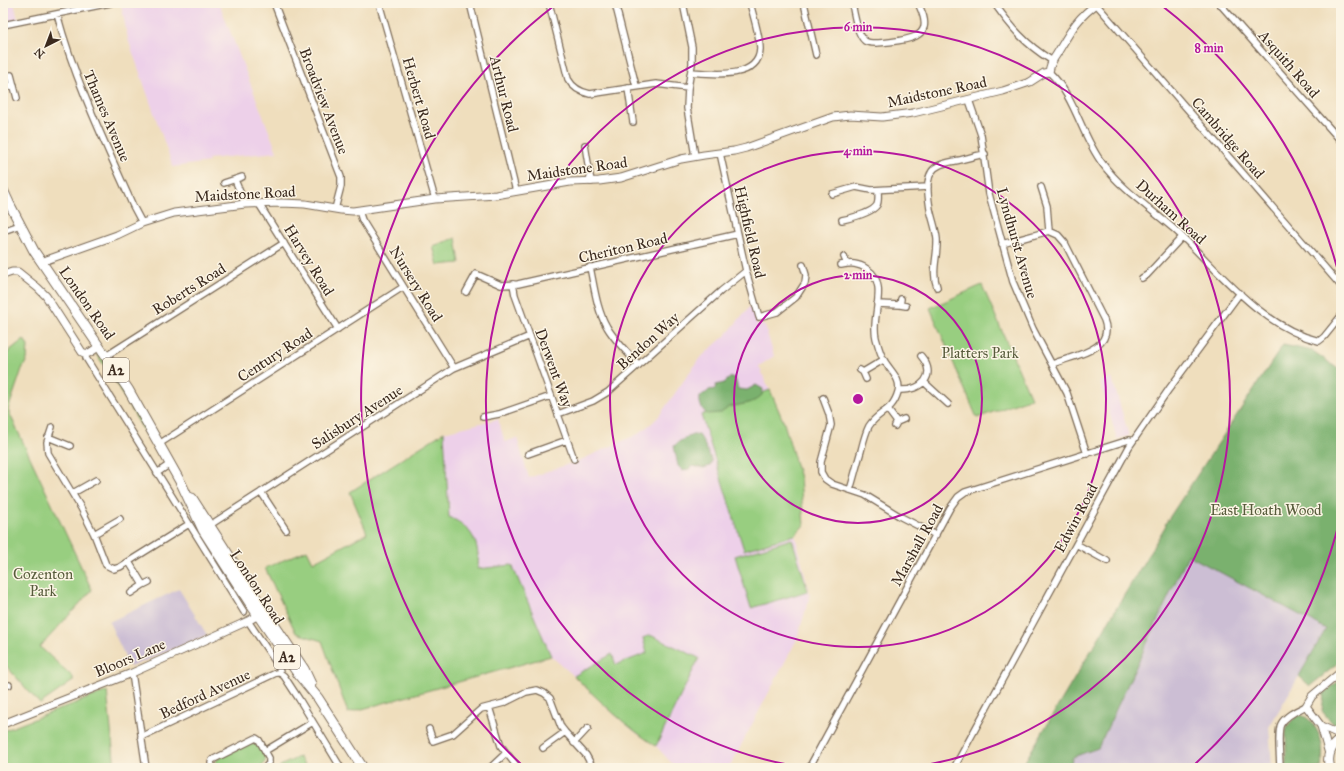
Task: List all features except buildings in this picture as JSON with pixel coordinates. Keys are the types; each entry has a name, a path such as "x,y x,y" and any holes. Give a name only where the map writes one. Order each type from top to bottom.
{"main road":[{"name":"A2","path":"3,190 20,225 41,262"},
{"name":"London Road","path":"41,262 128,389 182,485 198,507 207,528 262,613 298,674 318,698 363,768"},
{"path":"1330,767 1329,754 1334,744 1341,738"}],"street":[{"path":"3,25 110,3"},
{"name":"Broadview Avenue","path":"274,3 341,177 341,186 336,209"},
{"name":"Herbert Road","path":"379,3 435,200"},
{"name":"Arthur Road","path":"470,3 516,191"},
{"path":"549,3 568,79 573,86 581,92 590,94 636,86 663,84 688,88"},
{"path":"616,3 636,86"},
{"path":"683,3 692,47 687,114 695,156"},
{"path":"691,72 727,74 742,71 753,65 758,58 760,46 750,3"},
{"path":"804,3 816,55"},
{"path":"852,3 858,29 862,38 868,42 875,43 911,38 919,34 925,22 918,3"},
{"path":"994,3 1021,38 1051,60"},
{"name":"Asquith Road","path":"1219,3 1341,141"},
{"path":"1049,72 1051,60 1057,54 1073,25 1097,4"},
{"name":"Cambridge Road","path":"1097,4 1341,286"},
{"name":"Thames Avenue","path":"57,14 65,46 81,87 133,206 142,223"},
{"name":"Maidstone Road","path":"41,262 117,235 142,223 174,213 245,204 292,203 347,211 359,211 435,200 479,197 570,182 610,180 695,156 746,148 834,117 844,115 868,117 892,116 914,113 969,100 1018,87 1044,73 1049,72"},
{"name":"Durham Road","path":"1049,72 1064,89 1095,151 1106,169 1182,237 1256,307 1288,329 1320,341 1341,316"},
{"path":"11,75 17,98"},
{"path":"3,87 14,85"},
{"path":"628,88 633,122"},
{"name":"Lyndhurst Avenue","path":"969,100 981,135 990,194 1013,282 1033,329 1067,393 1087,454"},
{"path":"585,145 590,182"},
{"name":"Highfield Road","path":"720,153 746,271 759,317 777,312 796,297 805,283 806,275 803,265"},
{"path":"937,287 934,273 938,252 930,208 928,187 930,174 940,165 985,154"},
{"path":"224,183 242,177"},
{"path":"235,180 245,204"},
{"path":"832,194 856,187 878,190 928,187"},
{"path":"1041,187 1047,206 1049,230"},
{"path":"842,220 868,212 875,208 878,203 878,190"},
{"name":"Harvey Road","path":"259,204 338,329"},
{"name":"Nursery Road","path":"359,211 362,220 454,368"},
{"path":"3,231 20,225"},
{"path":"1002,244 1049,230 1058,235 1065,243 1104,320 1106,329 1103,341 1097,347 1052,364"},
{"name":"Cheriton Road","path":"466,292 476,274 499,285 513,284 738,234"},
{"path":"1142,278 1148,275 1182,237"},
{"name":"Roberts Road","path":"106,356 284,243"},
{"path":"844,257 844,264 855,263 870,270 873,274 877,285 877,304 874,329 875,335 883,360 896,377 899,390 888,410 876,417 867,429 850,490"},
{"path":"590,267 600,311 605,324 613,336 639,365"},
{"name":"Bendon Way","path":"558,414 600,398 721,291 746,271"},
{"path":"3,275 18,272 46,296 79,349 86,354 86,358 244,612"},
{"name":"Derwent Way","path":"513,284 515,295 574,459"},
{"name":"Century Road","path":"159,444 403,287"},
{"name":"Edwin Road","path":"954,768 1133,441 1169,389 1240,293"},
{"path":"877,304 902,303"},
{"name":"Salisbury Avenue","path":"207,528 454,368 530,336"},
{"path":"86,354 99,346"},
{"path":"899,390 911,390 920,386 924,382 928,368 921,356"},
{"path":"866,379 861,371 883,360"},
{"path":"924,382 948,404"},
{"path":"483,417 499,414 551,396"},
{"path":"823,398 829,414 831,425 820,462 820,472 828,482 864,495 901,517 936,535"},
{"path":"888,410 896,424 904,419"},
{"path":"52,427 48,437 47,446 50,456 73,494 94,534 108,567 111,569 117,569 189,524"},
{"path":"48,437 70,446"},
{"path":"528,454 567,440"},
{"name":"Marshall Road","path":"809,768 950,508 961,494 1129,440 1133,441"},
{"path":"157,473 170,464"},
{"path":"73,494 96,480"},
{"path":"261,492 286,530"},
{"path":"94,534 120,519"},
{"path":"1076,544 1107,560"},
{"path":"129,562 143,585"},
{"path":"131,593 149,582"},
{"name":"Bloors Lane","path":"3,724 132,672 248,621 262,613"},
{"path":"248,621 341,768"},
{"path":"132,672 146,768"},
{"path":"1280,768 1280,725 1295,711 1306,706 1312,696 1341,672"},
{"name":"Bedford Avenue","path":"141,737 276,673 280,673"},
{"path":"429,729 433,741 457,731 477,711 504,703 526,692 533,690 540,691 550,698 558,721 565,732 589,760 593,768"},
{"path":"1306,706 1321,726 1329,754"},
{"path":"489,708 498,737 506,753 518,768"},
{"path":"265,751 313,722"},
{"path":"1321,726 1341,735"},
{"path":"574,743 588,728"},
{"path":"543,748 565,732"},
{"path":"213,768 211,763 212,760 256,738 259,740 270,761 269,765 265,768"},
{"path":"490,768 506,753"}],"shaded area":[{"path":"3,3 14,3 18,20 3,26"},
{"path":"219,3 277,152 208,159 209,162 173,167 128,39 121,4"},
{"path":"751,305 757,324 765,326 774,356 759,366 784,423 800,478 804,525 795,535 810,595 797,639 729,768 676,768 656,746 635,732 608,709 551,656 348,713 466,527 449,517 350,492 444,432 498,419 505,442 517,438 529,478 583,459 638,434 659,416 699,359 727,334"},
{"path":"1112,378 1129,436 1117,439 1100,382"},
{"path":"1188,554 1327,629 1269,727 1272,768 1069,768 1073,757 1098,748"},
{"path":"179,589 207,635 130,667 109,622"}],"green space":[{"path":"456,238 460,263 438,265 433,246"},
{"name":"Platters Park","path":"982,285 1031,398 977,418 930,308"},
{"name":"Cozenton Park","path":"24,339 28,346 27,360 22,369 8,410 92,590 40,647 73,677 73,681 40,704 3,661 3,360 9,351"},
{"name":"East Hoath Wood","path":"1283,345 1313,351 1341,371 1341,661 1310,686 1299,676 1326,629 1188,555 1098,748 1073,757 1069,768 1021,768 1166,525 1165,524"},
{"path":"96,354 102,358 116,377 148,432 145,433 112,376"},
{"path":"731,377 735,378 738,389 747,390 756,385 763,389 762,395 749,403 729,407 721,413 707,414 701,407 700,397 709,390 715,389 716,385 724,383"},
{"path":"770,390 784,423 800,478 804,525 795,535 744,550 701,415"},
{"path":"444,432 449,517 464,526 473,537 478,552 478,569 512,565 551,656 348,713 322,641 296,633 265,568 307,550 313,562 367,533 350,492"},
{"path":"692,435 699,435 712,461 710,466 703,468 692,466 683,471 678,466 674,446"},
{"path":"792,539 808,591 751,608 735,556"},
{"path":"650,635 699,658 656,746 623,722 574,676 612,654 616,665 647,653 643,638"},
{"path":"1341,679 1341,726 1332,723 1322,711 1324,693"},
{"path":"107,691 115,768 3,768 3,731"},
{"path":"1300,715 1306,717 1313,724 1319,734 1322,745 1321,768 1286,768 1286,731 1291,722"},
{"path":"250,743 260,746 266,759 262,767 216,768 215,765 217,759"},
{"path":"299,757 306,767 280,768 280,766"}]}
